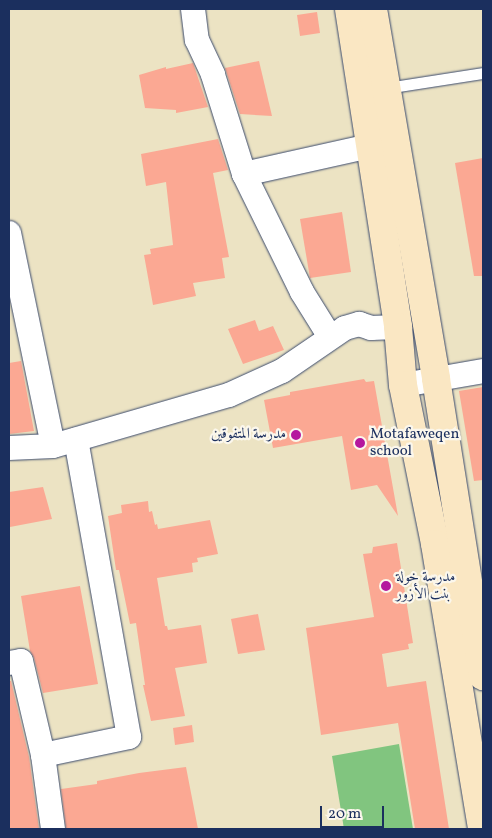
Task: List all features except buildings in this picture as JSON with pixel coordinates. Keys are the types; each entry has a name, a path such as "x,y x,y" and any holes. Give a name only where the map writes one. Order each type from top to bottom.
{"main road":[{"path":"349,9 398,327 403,385 435,544 482,829"},
{"path":"373,9 436,378 483,676"}],"street":[{"path":"193,9 197,40 214,75 244,174 302,292 330,337"},
{"path":"244,174 370,146"},
{"path":"9,233 54,446"},
{"path":"9,448 54,446 229,395 282,371 345,328 358,324 371,328 398,327"},
{"path":"403,385 483,371"},
{"path":"42,755 129,737 76,440"},
{"path":"9,663 21,661 42,755 53,829"}],"lane":[{"path":"386,88 483,73"}],"green space":[{"path":"399,744 413,829 344,829 332,756"}],"place":[{"name":"مدرسة المتفوقين","path":"296,435"},
{"name":"Motafaweqen school","path":"360,443"},
{"name":"مدرسة خولة بنت الأزور","path":"386,586"}]}
